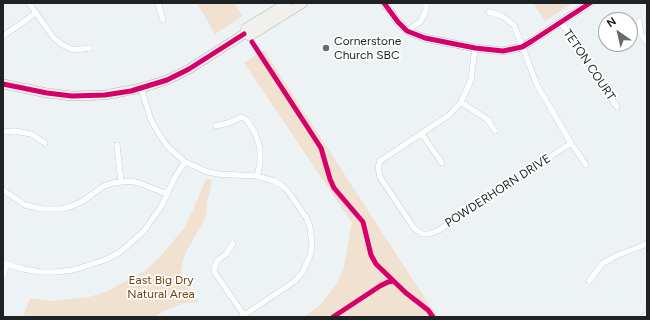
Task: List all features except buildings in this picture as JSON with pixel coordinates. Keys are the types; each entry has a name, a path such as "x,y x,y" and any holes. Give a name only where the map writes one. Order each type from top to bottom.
{"main road":[{"path":"3,84 47,93 78,96 105,95 141,88 167,80 189,70 244,34 246,28 287,3"},
{"path":"244,34 250,36 303,3"}],"street":[{"path":"29,3 53,37 61,44 74,50 90,48"},
{"path":"158,3 163,20"},
{"path":"384,3 398,22 407,30 425,38 475,48 503,51 522,47 590,3"},
{"path":"407,30 421,21 426,10 426,3"},
{"path":"489,12 502,16 514,25 537,85 571,143 586,165"},
{"path":"3,36 36,13"},
{"name":"TETON COURT","path":"561,22 617,107"},
{"path":"639,22 642,34 647,42"},
{"path":"442,163 422,134 449,115 461,102 471,80 475,48"},
{"path":"141,88 151,120 167,146 185,162 208,172 257,176 274,181 281,185 288,191 307,218 310,227 312,246 307,265 295,281 242,316 214,268 218,260 226,254 232,243"},
{"path":"461,102 488,120 495,131"},
{"path":"216,126 242,117 247,120 255,133 260,148 260,164 257,176"},
{"path":"3,132 15,131 26,133 45,143"},
{"name":"POWDERHORN DRIVE","path":"422,134 380,161 378,168 380,177 414,228 422,234 429,234 439,230 571,143"},
{"path":"117,145 121,182"},
{"path":"3,276 5,264 40,272 56,272 74,270 105,260 120,252 143,232 161,208 175,177 185,162"},
{"path":"3,190 25,205 42,210 52,210 72,206 83,201 102,187 113,183 132,181 167,194"},
{"path":"589,281 604,263 618,255 647,243"}],"green space":[{"path":"197,3 234,3 243,16 215,34"},
{"path":"533,3 573,3 545,21"},
{"path":"264,50 438,317 304,317 321,304 335,286 344,267 352,223 244,63"},
{"name":"East Big Dry Natural Area","path":"206,179 212,180 207,203 206,217 185,254 181,270 183,280 199,302 184,303 164,311 155,317 23,317 30,298 53,301 89,297 108,291 144,271 159,258 184,228"}],"cycle path":[{"path":"384,3 398,22 407,31 425,38 475,48 503,51 522,47 590,3"},
{"path":"3,84 47,93 72,96 105,95 131,91 167,80 189,69 244,34"},
{"path":"252,42 321,148 334,188 363,222 371,255 376,264 406,293 428,310 433,317"},
{"path":"333,317 380,286 393,281"}],"place":[{"name":"Cornerstone Church SBC","path":"326,48"}]}
